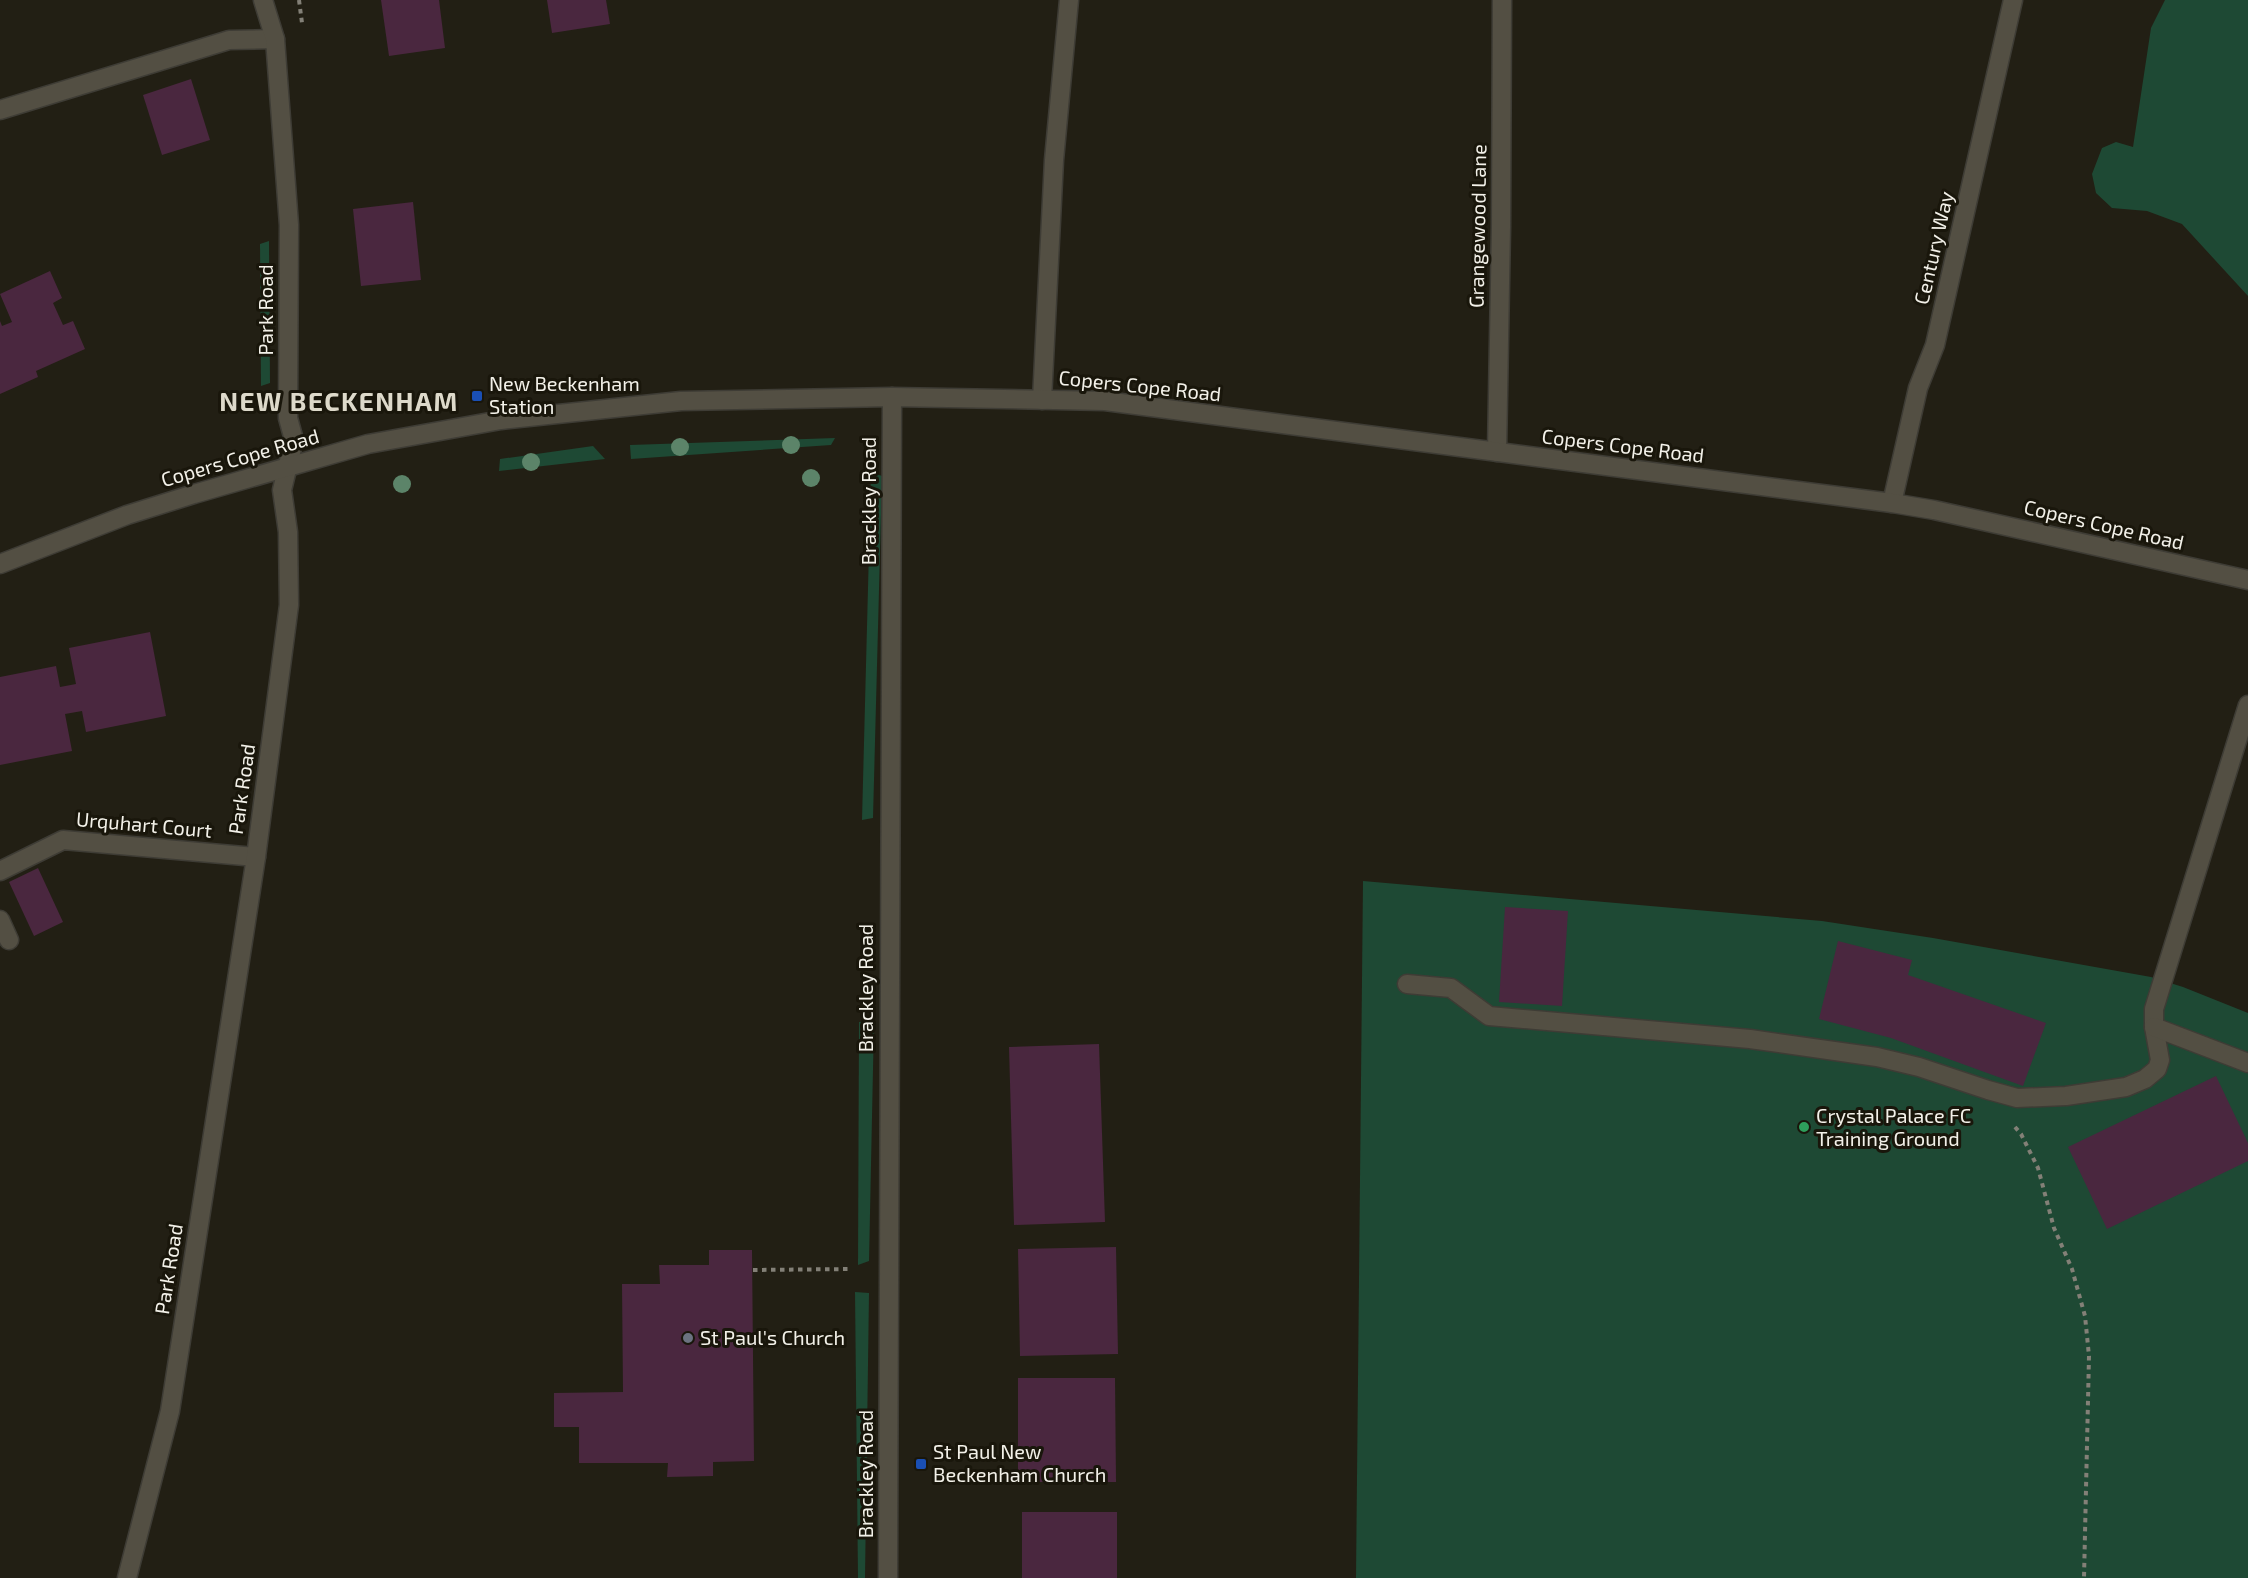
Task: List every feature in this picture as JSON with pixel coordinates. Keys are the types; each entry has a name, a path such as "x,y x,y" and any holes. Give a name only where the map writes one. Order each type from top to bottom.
{"street":[{"name":"Park Road","path":"127,1578 170,1411 256,857 289,605 288,532 282,490 294,440 288,418 289,225 274,39 263,0"},
{"path":"1042,400 1054,160 1069,0"},
{"name":"Grangewood Lane","path":"1497,452 1502,0"},
{"name":"Century Way","path":"1892,503 1918,388 1935,345 2013,0"},
{"path":"0,110 229,40 274,39"},
{"name":"Copers Cope Road","path":"0,564 127,515 368,444 501,420 681,401 891,397 1105,401 1892,503 1934,510 2248,580"},
{"name":"Brackley Road","path":"888,1578 891,397"},
{"path":"1407,984 1451,988 1490,1016 1750,1039 1877,1057 1918,1067 2017,1098 2066,1096 2126,1086 2145,1079 2157,1069 2160,1060 2154,1027 2154,1009 2248,705"},
{"name":"Urquhart Court","path":"0,871 63,840 256,857"},
{"path":"0,920 9,940"},
{"path":"2154,1027 2248,1063"}],"path":[{"path":"1988,1090 2021,1134 2038,1168 2054,1228 2072,1269 2085,1316 2089,1356 2084,1578"},
{"path":"753,1270 851,1269"}],"green space":[{"path":"2165,0 2248,0 2248,296 2182,224 2147,211 2112,208 2096,193 2092,174 2102,148 2116,142 2133,147 2151,28"},
{"path":"269,241 270,383 261,386 260,244"},
{"path":"835,438 831,445 631,459 630,445"},
{"path":"593,446 605,459 499,471 500,459"},
{"path":"871,472 882,476 873,818 862,820"},
{"name":"Crystal Palace FC Training Ground","path":"1363,881 1822,921 1933,938 2151,977 2248,1013 2248,1578 1356,1578"},
{"path":"874,1021 869,1261 858,1265 859,1022"},
{"path":"855,1292 869,1293 865,1578 858,1578"}],"building":[{"path":"381,0 439,0 445,48 389,56"},
{"path":"547,0 606,0 610,24 552,33"},
{"path":"191,79 210,140 162,155 143,95"},
{"path":"413,202 421,280 361,286 353,209"},
{"path":"50,271 62,298 53,303 63,325 73,321 85,349 36,371 38,377 0,394 0,321 2,326 12,322 0,294"},
{"path":"150,632 166,716 86,732 82,711 65,714 72,751 0,765 0,677 56,666 60,687 76,684 69,648"},
{"path":"38,868 63,922 34,936 9,882"},
{"path":"1505,907 1568,911 1562,1006 1499,1002"},
{"path":"1838,941 1912,960 1908,975 2046,1023 2023,1086 1891,1038 1819,1019"},
{"path":"1099,1044 1105,1222 1014,1225 1009,1047"},
{"path":"2216,1076 2248,1143 2248,1161 2107,1229 2068,1147"},
{"path":"1116,1247 1118,1354 1020,1356 1018,1249"},
{"name":"St Paul's Church","path":"709,1250 752,1250 754,1461 713,1462 713,1476 667,1477 668,1463 579,1463 579,1427 554,1427 554,1393 623,1392 622,1284 660,1284 659,1265 709,1265"},
{"path":"1018,1378 1115,1378 1116,1482 1018,1482"},
{"path":"1022,1512 1117,1512 1117,1578 1022,1578"}],"place":[{"name":"New Beckenham Station","path":"477,396"},
{"name":"Crystal Palace FC Training Ground","path":"1804,1127"},
{"name":"St Paul's Church","path":"688,1338"},
{"name":"St Paul New Beckenham Church","path":"921,1464"}],"district":[{"name":"NEW BECKENHAM","path":"339,402"}]}
